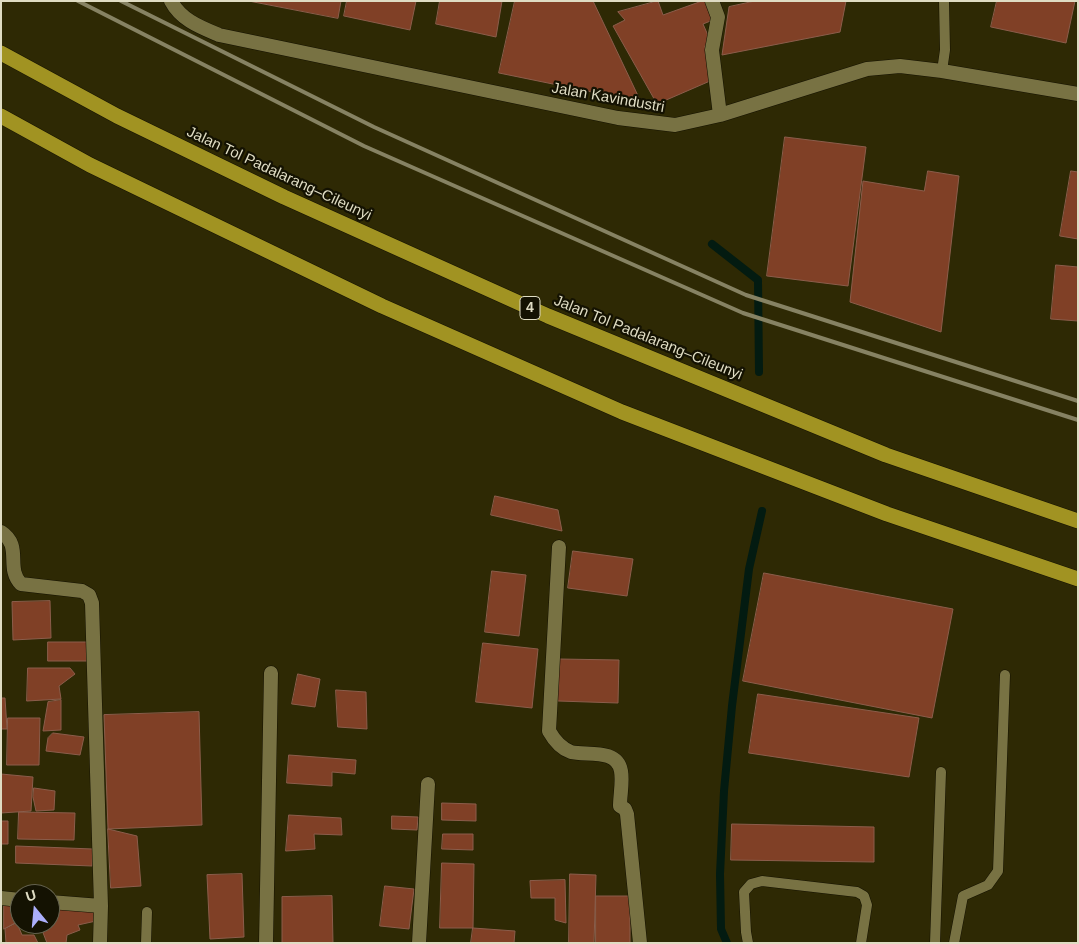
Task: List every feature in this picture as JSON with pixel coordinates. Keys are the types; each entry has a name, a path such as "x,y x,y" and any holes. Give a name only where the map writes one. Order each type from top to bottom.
{"highway":[{"name":"Jalan Tol Padalarang–Cileunyi","path":"1,53 117,116 284,197 548,316 886,455 1078,521"},
{"path":"1,116 90,164 382,306 622,412 887,514 1078,579"}],"street":[{"name":"Jalan Kavindustri","path":"171,1 175,8 193,24 219,35 608,116 675,125 720,115 867,69 900,66 1077,91"},
{"path":"712,1 718,17 712,50 720,115"},
{"path":"1,532 7,536 12,544 13,573 21,584 82,591 89,595 92,603 101,906 100,943"},
{"path":"559,547 549,731 555,742 570,752 601,754 618,762 621,771 620,806 628,814 640,943"},
{"path":"266,943 271,672"},
{"path":"419,943 428,784"},
{"path":"60,903 101,906"}],"lane":[{"path":"942,71 946,50 944,1"},
{"path":"954,943 963,896 988,885 998,871 1005,675"},
{"path":"935,943 941,772"},
{"path":"748,943 744,892 751,884 762,881 857,892 864,896 867,905 861,943"},
{"path":"146,943 147,912"}],"building":[{"path":"249,1 341,1 338,18"},
{"path":"347,1 416,1 410,30 344,16"},
{"path":"440,1 502,1 496,37 436,24"},
{"path":"515,1 593,1 641,102 499,73"},
{"path":"658,1 663,15 706,1 713,20 703,24 710,40 705,46 710,81 657,104 613,26 625,20 618,12"},
{"path":"755,1 846,1 840,32 722,55 729,7"},
{"path":"997,1 1075,1 1066,43 991,27"},
{"path":"785,137 866,147 848,286 767,276"},
{"path":"928,171 959,176 941,332 850,302 863,181 924,191"},
{"path":"1071,171 1078,172 1078,239 1060,236"},
{"path":"1056,265 1078,267 1078,321 1051,319"},
{"path":"495,496 558,510 562,531 491,515"},
{"path":"573,551 633,559 627,596 568,588"},
{"path":"492,571 526,575 519,636 485,632"},
{"path":"764,573 953,609 932,718 743,681"},
{"path":"50,601 51,638 13,640 12,602"},
{"path":"48,642 87,642 87,661 48,661"},
{"path":"483,643 538,649 532,708 476,702"},
{"path":"559,659 619,660 618,703 558,701"},
{"path":"28,668 70,668 75,674 59,686 61,699 27,701"},
{"path":"298,674 320,679 315,707 292,704"},
{"path":"336,690 366,692 367,729 338,727"},
{"path":"758,694 919,718 909,777 749,753"},
{"path":"1,698 5,698 7,729 1,729"},
{"path":"61,700 61,730 43,731 48,702"},
{"path":"199,712 202,825 108,829 104,715"},
{"path":"8,718 40,718 39,765 7,765"},
{"path":"53,733 84,737 80,755 46,751 48,738"},
{"path":"289,755 356,760 355,774 332,772 332,786 287,783"},
{"path":"1,774 33,777 31,811 1,813"},
{"path":"34,788 55,791 54,810 36,811 33,797"},
{"path":"442,803 476,804 476,821 442,820"},
{"path":"19,812 75,813 74,840 18,839"},
{"path":"289,815 341,818 342,835 314,834 315,849 286,851"},
{"path":"392,816 418,817 417,830 392,829"},
{"path":"1,821 8,821 8,844 1,844"},
{"path":"732,824 874,827 874,862 731,860"},
{"path":"108,829 137,836 141,886 111,888"},
{"path":"443,834 473,834 473,850 442,849"},
{"path":"16,846 93,849 92,866 16,863"},
{"path":"442,863 474,864 473,928 440,928"},
{"path":"242,874 244,937 210,939 207,875"},
{"path":"570,874 596,875 594,943 569,943"},
{"path":"565,880 566,923 555,920 555,898 531,898 530,881"},
{"path":"385,886 414,889 409,929 380,926"},
{"path":"332,896 333,943 282,943 282,897"},
{"path":"596,896 630,896 630,943 596,943"},
{"path":"4,903 10,906 10,926 4,929"},
{"path":"60,909 94,910 96,921 78,925 80,930 67,935 66,943 47,943 44,934 60,934"},
{"path":"10,926 10,934 34,935 38,943 6,943 5,929"},
{"path":"473,928 515,931 514,943 471,943"}],"waterway":[{"path":"712,244 758,280 759,372"},
{"path":"727,943 721,929 720,874 724,791 732,706 749,569 762,511"}],"railway":[{"path":"78,1 364,146 743,313 1078,420"},
{"path":"121,1 374,127 746,295 1078,401"}]}
